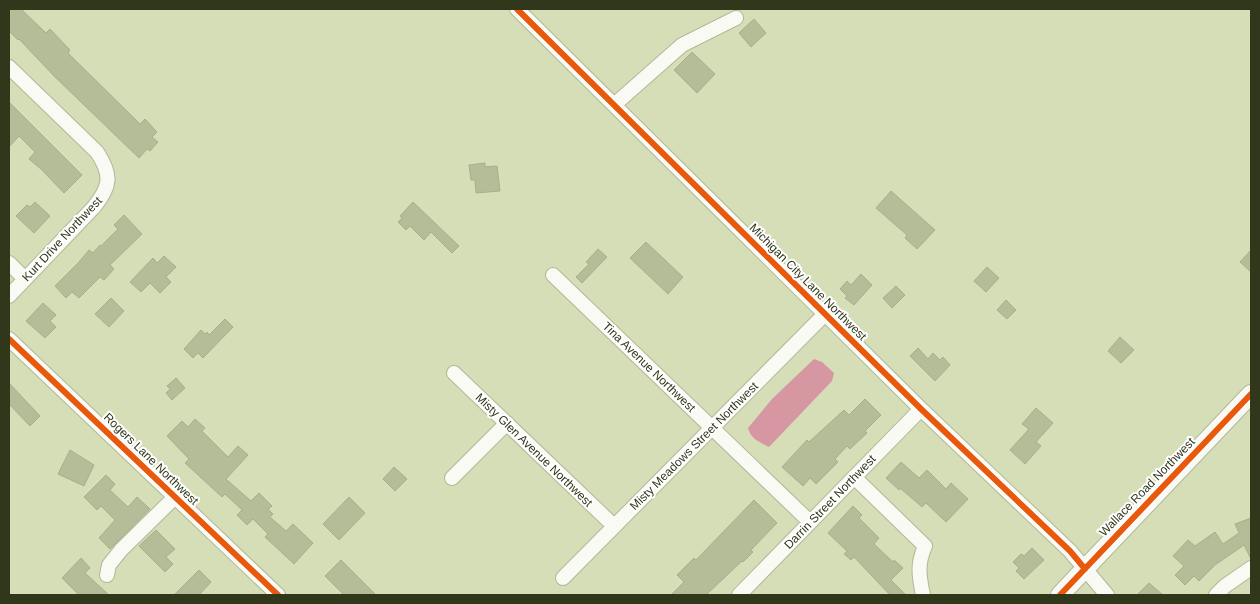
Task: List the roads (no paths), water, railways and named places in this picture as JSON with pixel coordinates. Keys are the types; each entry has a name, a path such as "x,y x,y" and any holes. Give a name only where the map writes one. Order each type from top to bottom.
{"main road":[{"name":"Wallace Road Northwest","path":"1060,595 1251,394"}],"street":[{"name":"Michigan City Lane Northwest","path":"517,9 921,409 1070,551 1107,595"},
{"path":"614,105 682,45 736,18"},
{"name":"Kurt Drive Northwest","path":"9,67 97,152 105,164 108,178 105,193 94,207 9,296"},
{"path":"9,263 25,279"},
{"name":"Tina Avenue Northwest","path":"553,275 810,522"},
{"name":"Misty Meadows Street Northwest","path":"563,578 825,314"},
{"name":"Rogers Lane Northwest","path":"9,339 278,595"},
{"name":"Misty Glen Avenue Northwest","path":"454,373 614,526"},
{"name":"Darrin Street Northwest","path":"739,595 921,409"},
{"path":"452,478 507,423"},
{"path":"854,477 925,546 919,559 919,574 923,595"},
{"path":"107,575 109,565 121,550 175,497"},
{"path":"1216,595 1225,586 1251,568"}]}
